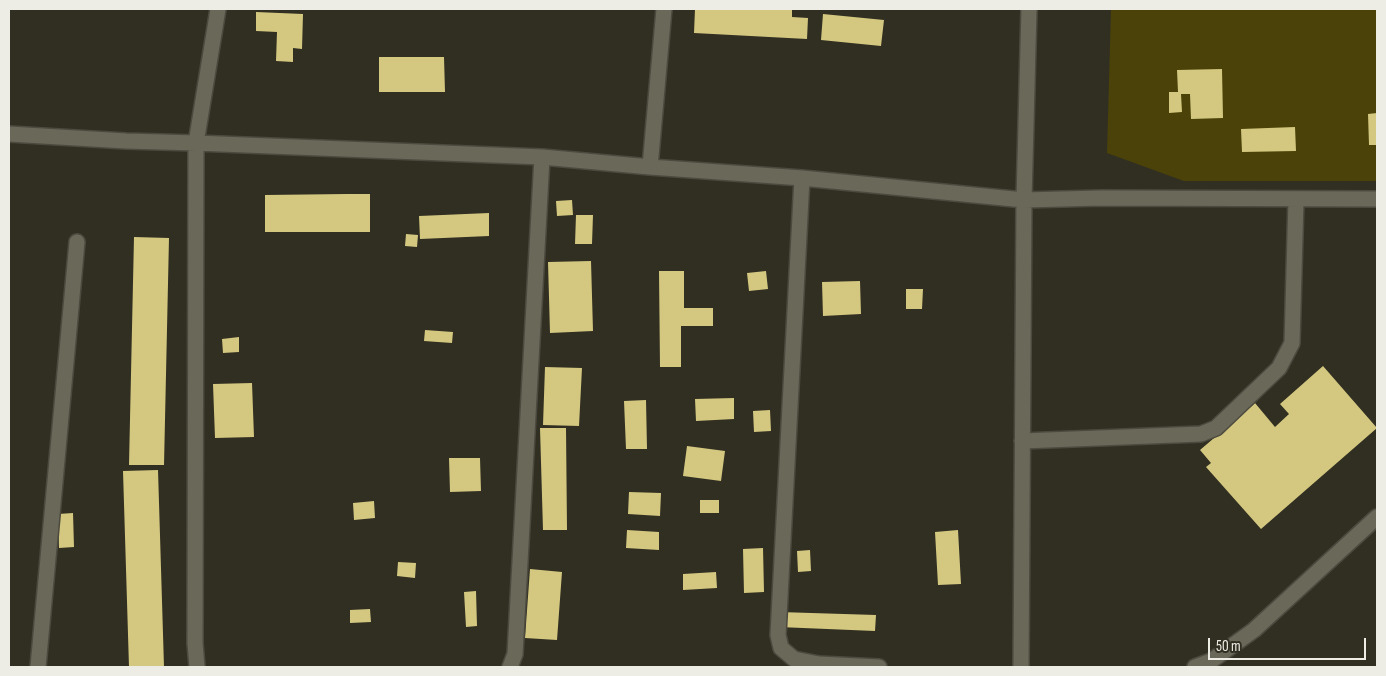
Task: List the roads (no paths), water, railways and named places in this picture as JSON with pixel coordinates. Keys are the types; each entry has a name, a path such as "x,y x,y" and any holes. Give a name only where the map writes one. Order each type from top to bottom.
{"street":[{"path":"197,667 195,643 196,142 218,9"},
{"path":"650,167 664,9"},
{"path":"1020,667 1024,200 1029,9"},
{"path":"9,134 126,141 196,142 542,157 802,178 1024,200 1101,198 1377,199"},
{"path":"510,667 515,654 516,644 542,157"},
{"path":"802,178 778,635 781,648 794,659 819,664 879,667"},
{"path":"1022,440 1202,434 1216,428 1279,368 1292,343 1296,200"},
{"path":"38,667 77,242"},
{"path":"1195,667 1212,662 1254,630 1377,518"}]}
